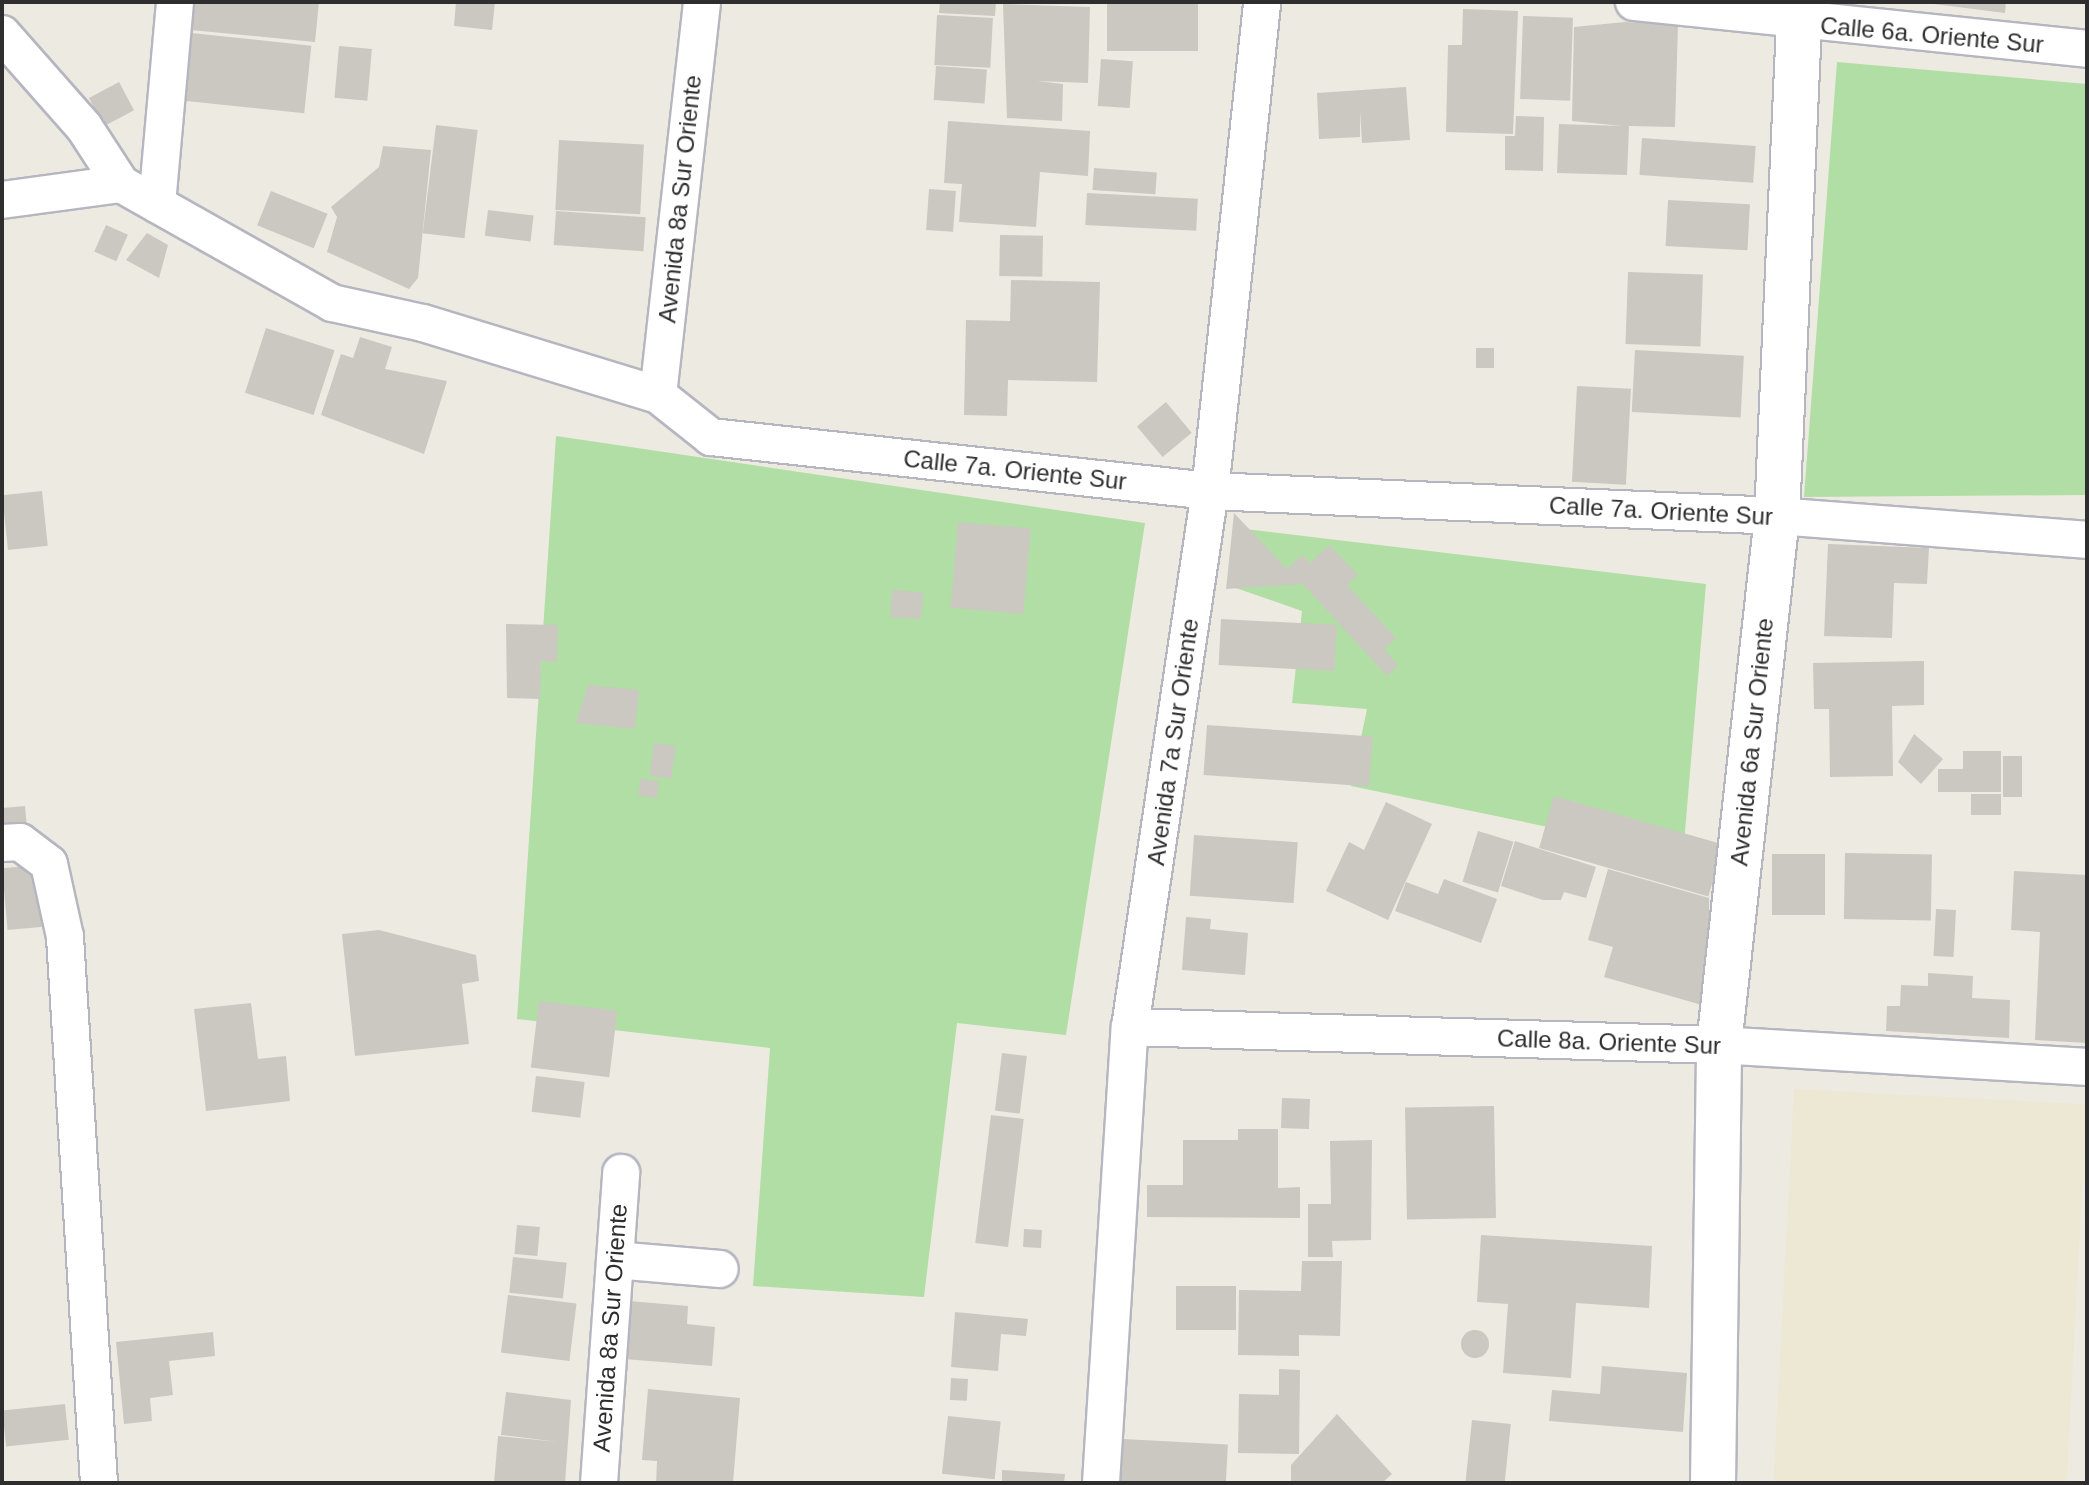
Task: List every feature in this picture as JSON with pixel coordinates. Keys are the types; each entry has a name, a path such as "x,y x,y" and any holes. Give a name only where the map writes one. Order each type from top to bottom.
{"street":[{"path":"157,204 175,2"},
{"name":"Avenida 8a Sur Oriente","path":"658,395 702,2"},
{"name":"Avenida 7a Sur Oriente","path":"1101,1483 1130,1027 1210,491 1262,2"},
{"name":"Calle 6a. Oriente Sur","path":"1634,2 1800,12 2087,49"},
{"name":"Avenida 6a Sur Oriente","path":"1713,1483 1719,1045 1777,516 1800,12"},
{"path":"2,34 84,127 121,184 2,200"},
{"name":"Calle 7a. Oriente Sur","path":"121,184 332,303 658,395 711,437 1210,491 1777,516 2087,540"},
{"path":"2,843 20,842 49,864 65,937 99,1483"},
{"name":"Calle 8a. Oriente Sur","path":"1130,1027 1719,1045 2087,1067"},
{"name":"Avenida 8a Sur Oriente","path":"599,1483 621,1173"},
{"path":"615,1260 720,1269"}],"shaded area":[{"path":"1794,1089 2087,1104 2067,1483 1773,1482"}],"green space":[{"path":"1837,62 2087,84 2087,495 1804,497"},
{"path":"556,436 1145,523 1066,1035 957,1023 924,1297 753,1286 770,1048 517,1019"},
{"path":"1237,528 1706,584 1683,855 1351,786 1367,709 1292,703 1302,611 1236,588"}],"building":[{"path":"193,2 319,2 315,42 191,30"},
{"path":"456,2 495,2 492,30 454,26"},
{"path":"940,2 996,2 995,16 939,13"},
{"path":"1107,2 1198,2 1198,51 1107,51"},
{"path":"1918,2 2006,2 2005,13"},
{"path":"1003,4 1090,7 1088,83 1037,81 1063,84 1062,121 1007,118"},
{"path":"1463,9 1518,11 1513,134 1446,132 1448,45 1462,45"},
{"path":"937,15 993,18 990,68 934,65"},
{"path":"1523,16 1573,18 1570,101 1520,99"},
{"path":"1625,22 1678,24 1675,127 1629,126 1627,175 1557,173 1559,124 1622,126 1572,121 1574,27"},
{"path":"191,33 311,46 304,113 184,101"},
{"path":"339,46 372,49 367,101 334,98"},
{"path":"1101,59 1133,61 1130,108 1098,106"},
{"path":"936,66 987,70 985,103 934,100"},
{"path":"119,82 134,110 104,126 89,98"},
{"path":"1406,87 1410,140 1362,143 1360,111 1360,137 1319,139 1317,93"},
{"path":"1516,116 1544,117 1543,171 1505,170 1505,136 1515,136"},
{"path":"948,121 1090,131 1088,176 1040,172 1036,227 959,222 962,184 944,183"},
{"path":"436,125 478,130 464,238 423,233"},
{"path":"1642,138 1756,146 1753,183 1639,175"},
{"path":"559,140 644,144 640,214 555,210"},
{"path":"383,146 431,150 418,278 409,289 327,252 337,217 331,207 379,167"},
{"path":"1094,168 1157,172 1155,194 1092,190"},
{"path":"929,189 956,191 953,232 926,230"},
{"path":"271,191 328,214 314,248 257,225"},
{"path":"1087,193 1198,199 1196,231 1085,225"},
{"path":"1668,200 1750,204 1747,250 1666,246"},
{"path":"488,210 534,216 530,241 485,236"},
{"path":"556,211 646,217 643,251 554,245"},
{"path":"106,225 128,235 116,261 94,251"},
{"path":"147,233 168,245 159,278 126,260"},
{"path":"1000,235 1043,236 1042,277 999,276"},
{"path":"1628,272 1703,275 1700,347 1625,344"},
{"path":"1011,280 1100,282 1097,382 1008,380 1007,416 964,415 966,320 1010,321"},
{"path":"266,328 334,350 313,415 245,393"},
{"path":"360,337 392,347 385,369 447,381 424,454 321,415 341,354 353,358"},
{"path":"1476,348 1494,348 1494,368 1476,368"},
{"path":"1635,350 1744,356 1741,418 1632,412"},
{"path":"1577,386 1631,389 1626,485 1572,482"},
{"path":"1166,402 1192,433 1163,457 1137,426"},
{"path":"42,491 48,546 8,550 2,495"},
{"path":"1234,513 1287,569 1302,555 1310,563 1329,545 1358,575 1347,585 1396,638 1384,649 1398,665 1387,676 1303,584 1226,589"},
{"path":"958,522 1031,528 1023,614 951,608"},
{"path":"1828,544 1929,548 1927,584 1894,583 1892,638 1824,636"},
{"path":"892,590 923,592 921,619 890,617"},
{"path":"1221,619 1337,625 1334,671 1219,665"},
{"path":"506,624 558,625 557,662 541,661 540,699 507,698"},
{"path":"1924,661 1924,705 1892,706 1893,776 1830,777 1829,709 1814,709 1813,663"},
{"path":"588,685 639,690 635,729 576,723"},
{"path":"1207,725 1373,737 1369,786 1204,775"},
{"path":"1914,734 1943,759 1921,784 1898,762"},
{"path":"654,743 676,746 671,779 649,776"},
{"path":"1963,751 2001,751 2001,792 1938,792 1938,769 1963,769"},
{"path":"2003,756 2022,756 2022,797 2003,797"},
{"path":"640,779 659,781 657,798 638,796"},
{"path":"1971,794 2001,794 2001,815 1971,815"},
{"path":"1554,796 1723,845 1708,896 1539,848"},
{"path":"1386,802 1432,824 1388,920 1326,891 1349,842 1364,850"},
{"path":"25,806 27,829 4,831 2,808"},
{"path":"1478,831 1513,842 1498,893 1463,882"},
{"path":"1194,835 1298,842 1293,903 1190,896"},
{"path":"1515,841 1596,867 1586,898 1564,892 1561,900 1543,900 1501,886"},
{"path":"1845,853 1932,855 1931,921 1844,919"},
{"path":"1772,854 1825,854 1825,915 1772,915"},
{"path":"38,865 43,927 8,930 2,868"},
{"path":"1608,869 1709,898 1709,1007 1604,977 1613,947 1588,940"},
{"path":"2014,871 2087,875 2087,1043 2035,1040 2040,932 2011,930"},
{"path":"1444,879 1497,899 1481,943 1395,911 1406,882 1438,894"},
{"path":"1936,909 1956,910 1954,957 1934,956"},
{"path":"1186,917 1211,919 1210,929 1248,933 1245,975 1182,970"},
{"path":"379,930 476,955 479,981 462,984 469,1044 355,1056 342,934"},
{"path":"1928,973 1973,976 1972,998 2010,1000 2009,1038 1886,1031 1887,1006 1900,1006 1901,985 1928,986"},
{"path":"539,1001 617,1011 609,1077 531,1068"},
{"path":"251,1003 258,1059 286,1056 290,1101 206,1111 194,1009"},
{"path":"1002,1053 1027,1056 1020,1114 995,1111"},
{"path":"536,1076 585,1082 580,1118 532,1112"},
{"path":"1282,1098 1310,1099 1309,1129 1281,1128"},
{"path":"1494,1106 1496,1218 1407,1220 1405,1108"},
{"path":"991,1115 1024,1119 1008,1247 975,1243"},
{"path":"1238,1129 1278,1129 1278,1188 1300,1187 1300,1218 1147,1217 1147,1185 1183,1185 1183,1140 1238,1140"},
{"path":"1372,1140 1371,1240 1332,1241 1333,1257 1308,1257 1308,1204 1331,1204 1330,1141"},
{"path":"517,1225 540,1227 537,1256 514,1254"},
{"path":"1024,1229 1042,1230 1041,1248 1023,1247"},
{"path":"1481,1235 1652,1246 1649,1308 1576,1303 1571,1378 1503,1373 1508,1304 1477,1302"},
{"path":"513,1257 567,1263 563,1298 509,1293"},
{"path":"1302,1261 1342,1261 1340,1336 1299,1335 1299,1356 1238,1355 1239,1290 1301,1291"},
{"path":"1176,1286 1236,1286 1236,1330 1176,1330"},
{"path":"508,1295 576,1303 569,1361 501,1353"},
{"path":"629,1301 688,1306 687,1324 715,1327 712,1366 624,1359"},
{"path":"955,1312 1028,1319 1026,1336 1001,1334 998,1371 951,1367"},
{"path":"1475,1330 1485,1334 1489,1344 1485,1354 1475,1358 1465,1354 1461,1344 1465,1334"},
{"path":"213,1332 215,1356 169,1361 173,1395 150,1398 152,1421 124,1424 116,1342"},
{"path":"1602,1366 1687,1373 1683,1432 1549,1421 1552,1390 1600,1394"},
{"path":"1279,1369 1300,1370 1299,1454 1238,1453 1239,1394 1279,1395"},
{"path":"951,1378 968,1379 967,1401 950,1400"},
{"path":"648,1389 740,1398 733,1483 656,1483 657,1461 642,1460"},
{"path":"506,1392 571,1400 565,1483 494,1483 498,1436 559,1442 501,1435"},
{"path":"65,1404 69,1440 6,1446 2,1411"},
{"path":"1337,1414 1392,1474 1382,1483 1291,1483 1291,1465"},
{"path":"948,1416 1001,1422 995,1479 942,1474"},
{"path":"1472,1420 1511,1424 1505,1483 1465,1483"},
{"path":"1123,1439 1228,1444 1226,1483 1121,1483"},
{"path":"1002,1470 1065,1474 1064,1483 1002,1483"}]}
